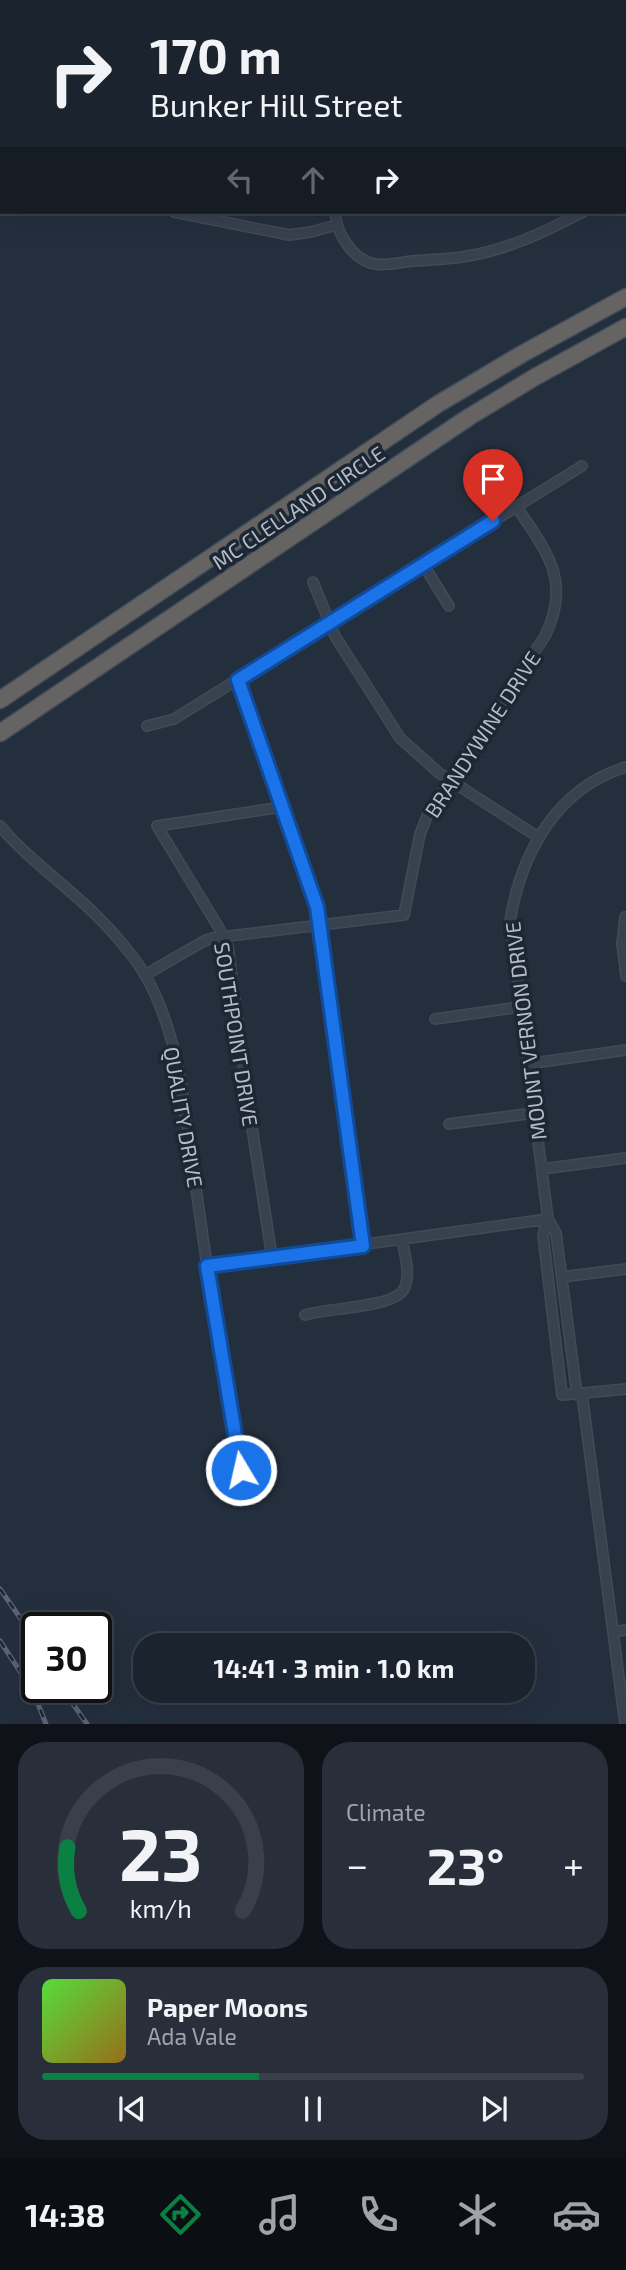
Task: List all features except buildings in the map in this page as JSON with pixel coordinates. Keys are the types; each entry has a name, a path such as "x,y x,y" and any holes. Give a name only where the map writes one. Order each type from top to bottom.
{"highway":[{"name":"MC CLELLAND CIRCLE","path":"0,700 438,404 532,348 626,297"},
{"name":"MC CLELLAND CIRCLE","path":"0,733 469,417 626,327"}],"street":[{"path":"194,214 215,216 289,235 336,225"},
{"path":"335,214 336,225 351,250 362,259 376,264 462,257 506,247 547,231 579,214"},
{"path":"147,726 174,719 582,466"},
{"name":"BRANDYWINE DRIVE","path":"145,975 204,941 404,915 420,834 428,814 545,636 552,621 558,593 553,568 516,506"},
{"path":"423,564 449,606"},
{"path":"313,582 335,636 400,738 439,773 538,837"},
{"path":"238,680 317,907 363,1246"},
{"name":"MOUNT VERNON DRIVE","path":"625,1724 556,1233 548,1219 510,921 519,879 538,837 550,820 592,782 626,767"},
{"name":"SOUTHPOINT DRIVE","path":"272,1258 228,947 158,826 282,807"},
{"name":"QUALITY DRIVE","path":"0,826 27,856 94,914 145,975 174,1048 241,1470"},
{"path":"625,917 622,944 626,976"},
{"path":"435,1019 520,1007"},
{"path":"527,1064 626,1049"},
{"path":"449,1124 534,1113"},
{"path":"542,1169 626,1158"},
{"path":"207,1266 548,1219"},
{"name":"MOUNT VERNON DRIVE","path":"548,1219 543,1235 562,1395 580,1394"},
{"path":"305,1315 321,1310 380,1303 397,1296 404,1288 407,1273 402,1241"},
{"path":"562,1278 626,1269"},
{"path":"580,1394 626,1389"},
{"path":"613,1632 626,1630"}],"railway":[{"path":"0,1589 21,1619"},
{"path":"0,1641 33,1691 46,1724"},
{"path":"72,1703 87,1724"}],"route":[{"path":"241,1470 207,1266 363,1246 317,907 238,680 493,521"}]}
